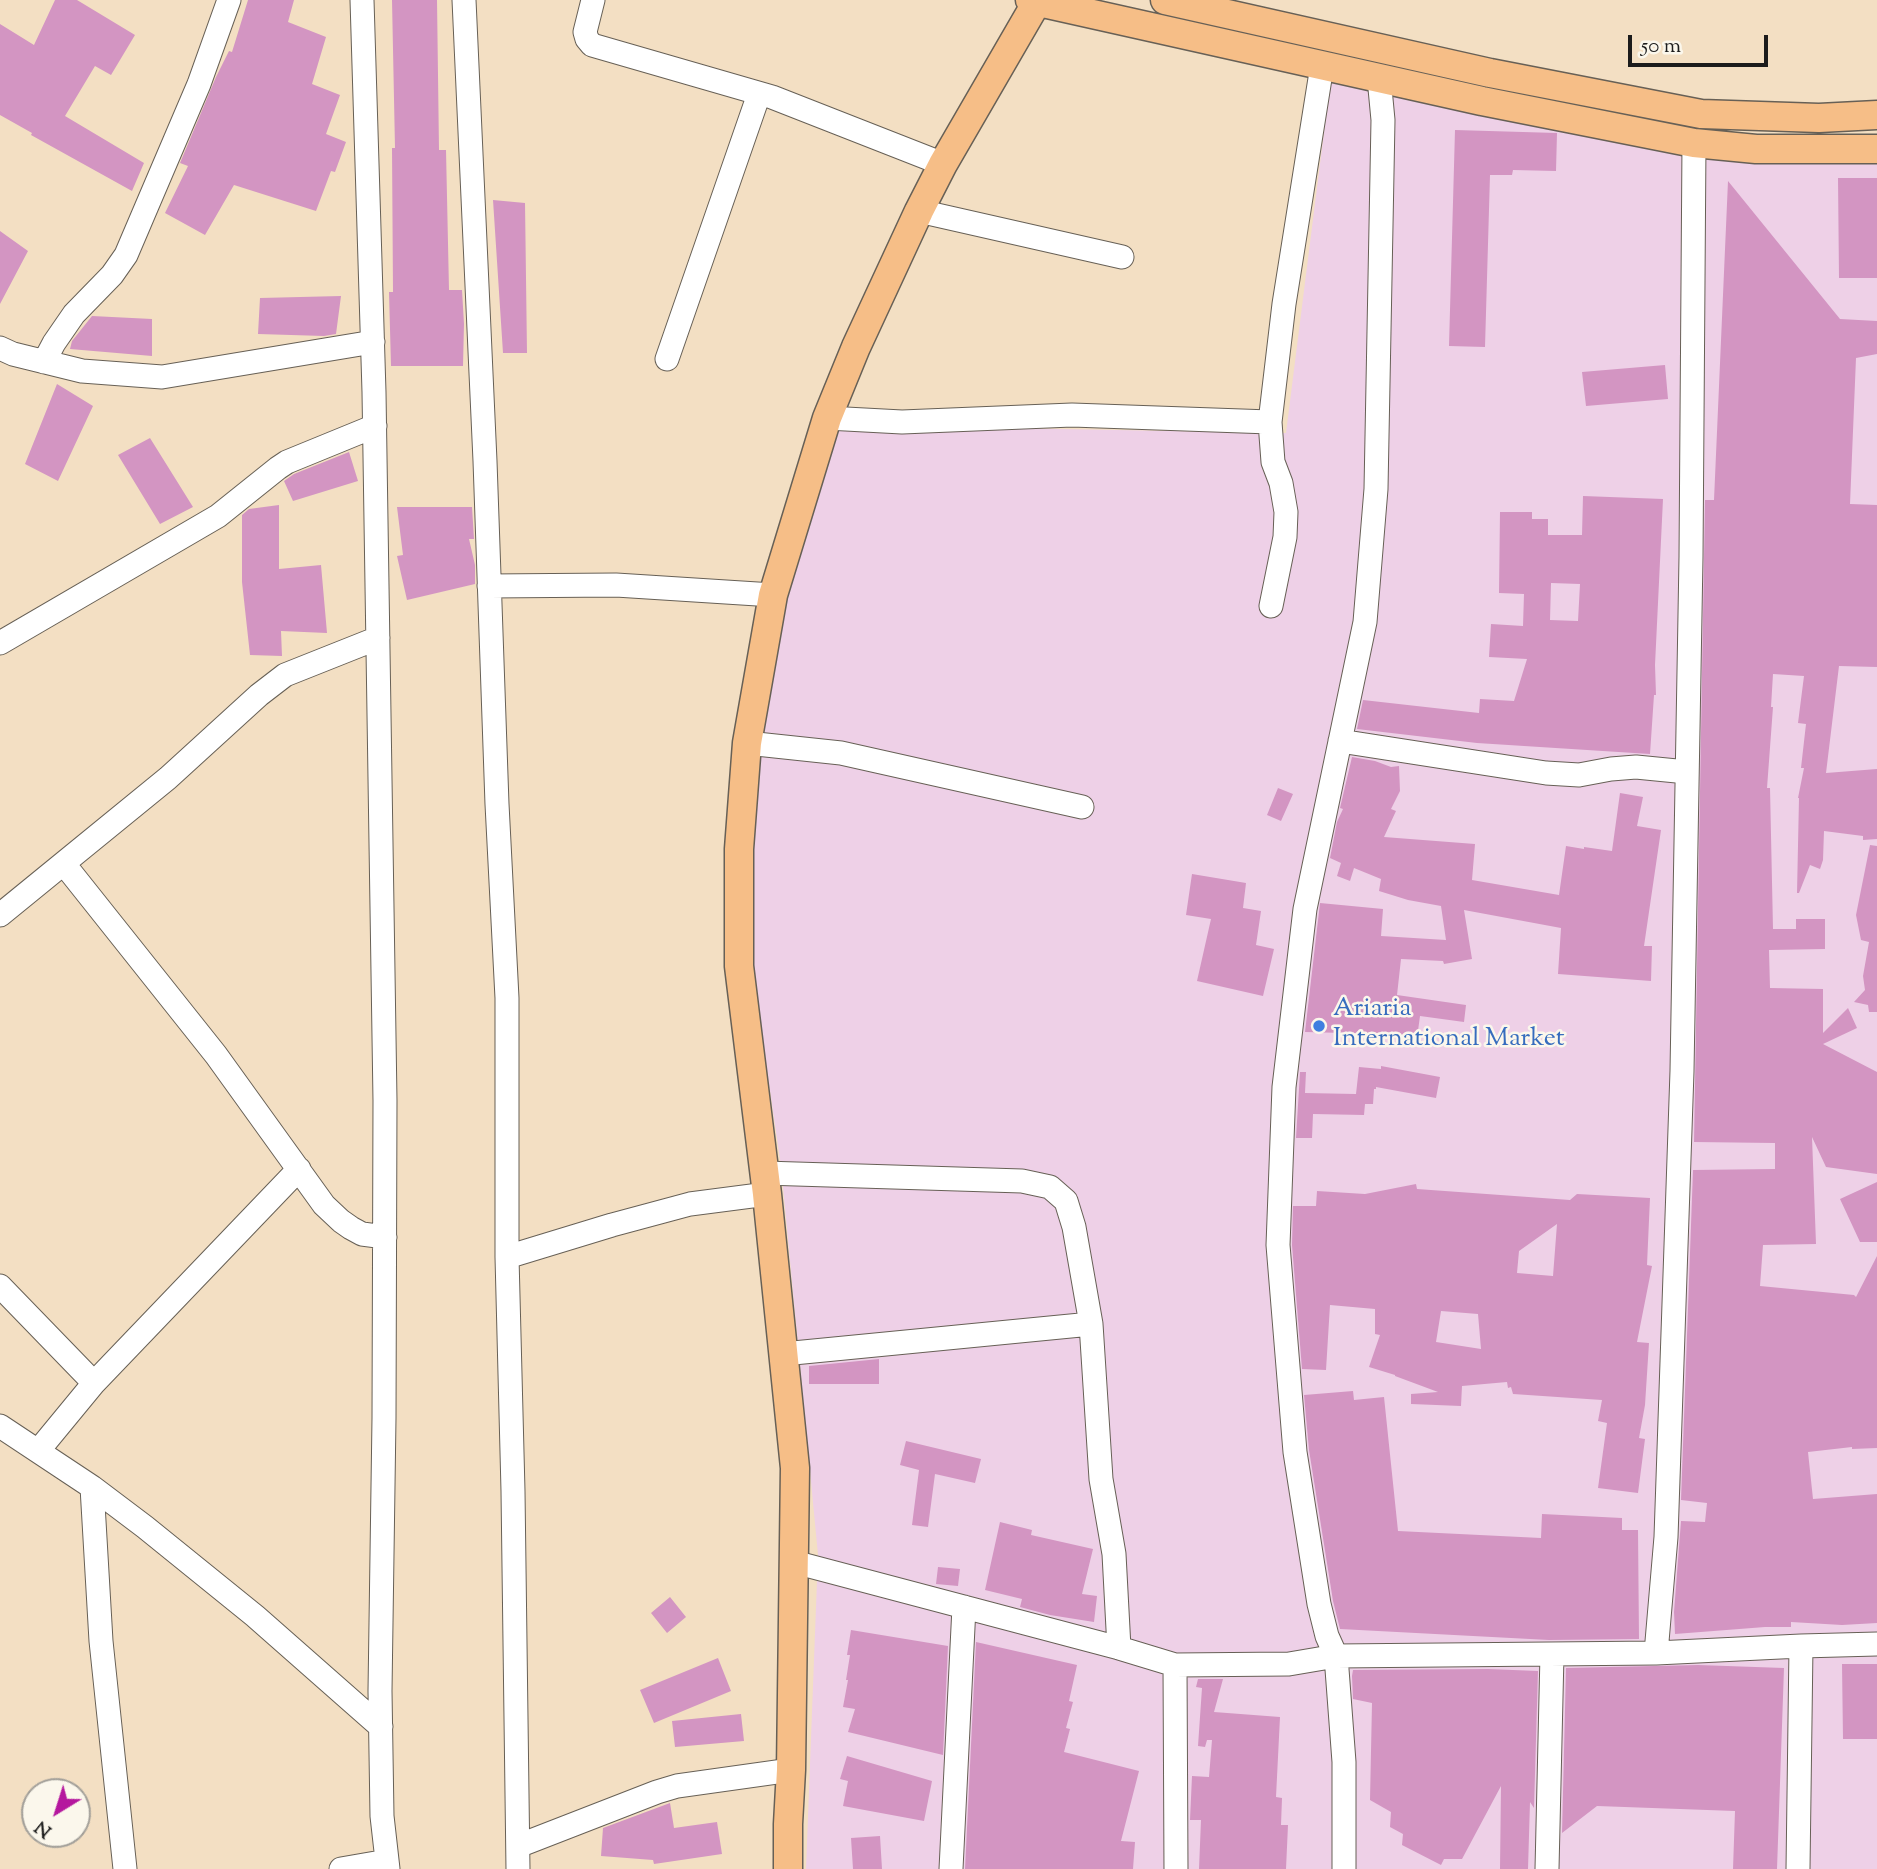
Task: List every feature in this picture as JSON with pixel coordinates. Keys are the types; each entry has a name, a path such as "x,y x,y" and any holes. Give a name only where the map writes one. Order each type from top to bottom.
{"main road":[{"path":"788,1869 795,1468 739,966 738,849 747,743 773,595 827,418 856,347 919,211 1035,0 1482,102 1694,144 1756,149 1877,149"},
{"path":"1165,0 1490,73 1701,114 1819,118 1877,116"}],"street":[{"path":"44,362 74,314 112,275 126,255 199,84 229,0"},
{"path":"341,1869 387,1865 381,1727 385,1100 375,426 362,0"},
{"path":"464,0 496,804 507,998 507,1257 518,1869"},
{"path":"593,0 585,32 592,45 759,94 943,164"},
{"path":"1271,606 1285,537 1286,512 1281,483 1273,462 1270,422 1284,304 1322,66"},
{"path":"1344,1869 1344,1762 1336,1656 1327,1636 1319,1604 1295,1452 1278,1245 1284,1087 1305,909 1365,622 1376,489 1383,120 1379,78"},
{"path":"667,359 759,94"},
{"path":"1656,1653 1666,1537 1682,1071 1691,557 1694,144"},
{"path":"919,211 1122,257"},
{"path":"0,348 13,354 82,371 162,377 373,342"},
{"path":"827,418 902,422 1072,415 1270,422"},
{"path":"0,643 218,516 278,468 375,426"},
{"path":"489,586 616,585 773,595"},
{"path":"0,915 168,778 259,695 285,675 378,638"},
{"path":"1340,741 1546,773 1579,775 1636,767 1687,772"},
{"path":"747,743 841,753 1082,807"},
{"path":"64,864 216,1055 324,1205 341,1221 362,1234 385,1237"},
{"path":"38,1451 94,1383 299,1169"},
{"path":"507,1257 765,1183 1023,1181 1050,1187 1066,1201 1074,1227 1091,1324 1101,1479 1114,1554 1119,1648"},
{"path":"0,1286 94,1383"},
{"path":"783,1354 1091,1324"},
{"path":"4,1432 38,1451 145,1527 255,1616 381,1727"},
{"path":"92,1488 101,1641 125,1869"},
{"path":"794,1562 1175,1665 1289,1664 1336,1656 1656,1653 1877,1644"},
{"path":"951,1869 964,1607"},
{"path":"1798,1869 1801,1646"},
{"path":"1547,1869 1552,1654"},
{"path":"1175,1665 1176,1869"},
{"path":"518,1846 667,1789 791,1770"}],"shaded area":[{"name":"Ariaria International Market","path":"1333,61 1790,144 1877,145 1877,1869 806,1869 818,1555 781,1166 740,886 761,662 835,425 1286,433"}],"building":[{"path":"55,0 77,0 135,35 111,75 95,66 65,116 144,163 132,191 0,115 0,24 34,45"},
{"path":"248,0 294,0 288,22 326,37 312,84 340,95 326,134 346,142 335,172 331,171 316,211 234,185 205,235 165,213 188,166 180,163 216,77 229,51 232,52"},
{"path":"392,0 437,0 439,150 446,150 449,290 462,290 463,366 391,366 389,292 393,292 392,148 395,148"},
{"path":"1455,130 1557,133 1556,171 1513,170 1512,175 1490,175 1485,347 1449,346"},
{"path":"1838,178 1877,178 1877,278 1839,278"},
{"path":"1728,181 1840,319 1877,321 1877,354 1856,358 1850,504 1877,505 1877,667 1839,666 1826,773 1877,769 1877,839 1863,840 1863,836 1824,831 1820,869 1810,865 1797,893 1798,798 1804,768 1801,768 1806,724 1798,723 1804,676 1773,674 1767,788 1770,788 1773,929 1796,929 1796,919 1825,919 1825,949 1769,950 1770,988 1823,989 1823,1033 1848,1008 1857,1028 1823,1044 1877,1072 1877,1174 1826,1167 1812,1137 1816,1244 1763,1245 1760,1286 1856,1297 1877,1256 1877,1448 1852,1447 1808,1452 1813,1499 1877,1494 1877,1623 1842,1625 1791,1622 1791,1627 1675,1634 1674,1612 1681,1521 1705,1522 1707,1503 1681,1500 1693,1170 1775,1169 1775,1143 1694,1142 1705,500 1714,500"},
{"path":"493,200 525,203 527,353 503,353"},
{"path":"0,231 28,251 0,304"},
{"path":"341,296 336,334 258,334 260,298"},
{"path":"92,316 152,319 152,356 70,349 72,341"},
{"path":"1665,365 1668,399 1586,406 1582,372"},
{"path":"57,384 93,406 58,481 25,464"},
{"path":"150,438 193,507 160,524 118,455"},
{"path":"349,452 358,481 293,501 284,481 294,474"},
{"path":"1583,496 1663,499 1656,695 1650,754 1477,743 1357,729 1363,700 1479,713 1480,699 1514,701 1527,659 1489,657 1491,624 1523,626 1524,594 1499,593 1500,512 1532,512 1532,519 1548,519 1548,535 1582,535","holes":["1551,583 1580,584 1578,621 1550,620"]},
{"path":"279,505 279,569 321,565 327,633 281,631 282,656 250,655 242,582 242,515 249,509"},
{"path":"397,507 472,507 474,539 469,539 475,565 475,584 407,600 397,556 403,555"},
{"path":"1352,757 1391,767 1399,766 1400,791 1391,809 1396,811 1384,837 1475,844 1472,880 1559,895 1566,846 1612,851 1620,793 1643,797 1637,826 1661,830 1644,946 1652,946 1651,981 1558,974 1561,928 1464,910 1472,959 1444,964 1443,961 1401,959 1397,995 1466,1005 1464,1022 1420,1016 1417,1038 1384,1034 1305,1032 1320,903 1383,909 1381,936 1446,940 1441,906 1379,891 1381,879 1354,868 1350,881 1337,876 1341,863 1330,858 1337,822 1343,809 1340,808"},
{"path":"1278,788 1293,794 1281,821 1267,815"},
{"path":"1870,845 1877,846 1877,1012 1869,1012 1868,1005 1854,1002 1865,990 1863,976 1869,942 1861,940 1856,915"},
{"path":"1192,874 1246,883 1243,908 1261,911 1256,945 1274,949 1263,996 1197,981 1211,919 1186,915"},
{"path":"1381,1066 1440,1077 1436,1098 1376,1087 1373,1104 1365,1104 1364,1115 1313,1114 1312,1138 1296,1138 1300,1072 1306,1072 1305,1093 1356,1094 1359,1067 1381,1069"},
{"path":"1877,1182 1877,1242 1860,1242 1840,1199"},
{"path":"1416,1184 1417,1189 1570,1200 1577,1194 1650,1198 1647,1265 1652,1266 1637,1342 1649,1343 1645,1405 1639,1438 1645,1439 1638,1493 1598,1488 1607,1423 1598,1421 1602,1400 1513,1394 1507,1382 1462,1386 1461,1406 1411,1404 1411,1394 1438,1392 1369,1367 1380,1335 1375,1334 1375,1309 1330,1305 1326,1370 1302,1369 1292,1245 1293,1206 1316,1206 1317,1191 1365,1194","holes":["1557,1224 1553,1276 1517,1273 1519,1251","1441,1311 1478,1314 1481,1349 1436,1342"]},
{"path":"879,1359 879,1384 809,1384 809,1366"},
{"path":"1353,1391 1354,1400 1384,1397 1398,1531 1541,1538 1542,1514 1622,1518 1622,1530 1638,1530 1639,1639 1549,1640 1340,1629 1333,1601 1309,1450 1304,1395"},
{"path":"906,1441 981,1459 975,1483 935,1474 928,1527 912,1525 919,1470 900,1465"},
{"path":"1000,1522 1032,1530 1031,1535 1093,1549 1082,1594 1097,1596 1094,1622 1020,1607 1022,1599 985,1590"},
{"path":"938,1567 960,1569 958,1586 936,1584"},
{"path":"670,1597 686,1617 667,1633 651,1613"},
{"path":"851,1630 948,1646 943,1755 848,1732 855,1709 843,1707 848,1680 850,1655 847,1655"},
{"path":"976,1642 1077,1665 1069,1701 1073,1702 1066,1728 1070,1729 1064,1752 1139,1771 1121,1841 1135,1842 1133,1869 965,1869"},
{"path":"718,1658 731,1691 654,1723 640,1690"},
{"path":"1842,1664 1877,1664 1877,1739 1843,1739"},
{"path":"1698,1665 1784,1668 1777,1869 1733,1869 1735,1811 1597,1806 1562,1833 1566,1668"},
{"path":"1353,1670 1538,1671 1534,1808 1530,1802 1528,1869 1500,1869 1501,1786 1462,1859 1444,1859 1441,1865 1402,1845 1403,1834 1390,1827 1391,1812 1370,1800 1372,1703 1353,1699"},
{"path":"1198,1679 1223,1679 1214,1712 1280,1717 1276,1797 1282,1798 1281,1825 1288,1825 1286,1869 1199,1869 1201,1820 1190,1820 1192,1776 1209,1777 1212,1740 1207,1740 1205,1747 1198,1746 1202,1688 1196,1687"},
{"path":"741,1714 744,1741 675,1747 672,1721"},
{"path":"847,1756 932,1781 924,1821 843,1806 848,1781 840,1779"},
{"path":"670,1803 674,1828 717,1822 722,1854 654,1864 653,1860 601,1856 603,1828"},
{"path":"880,1836 882,1869 853,1869 851,1838"}],"place":[{"name":"Ariaria International Market","path":"1319,1026"}]}
